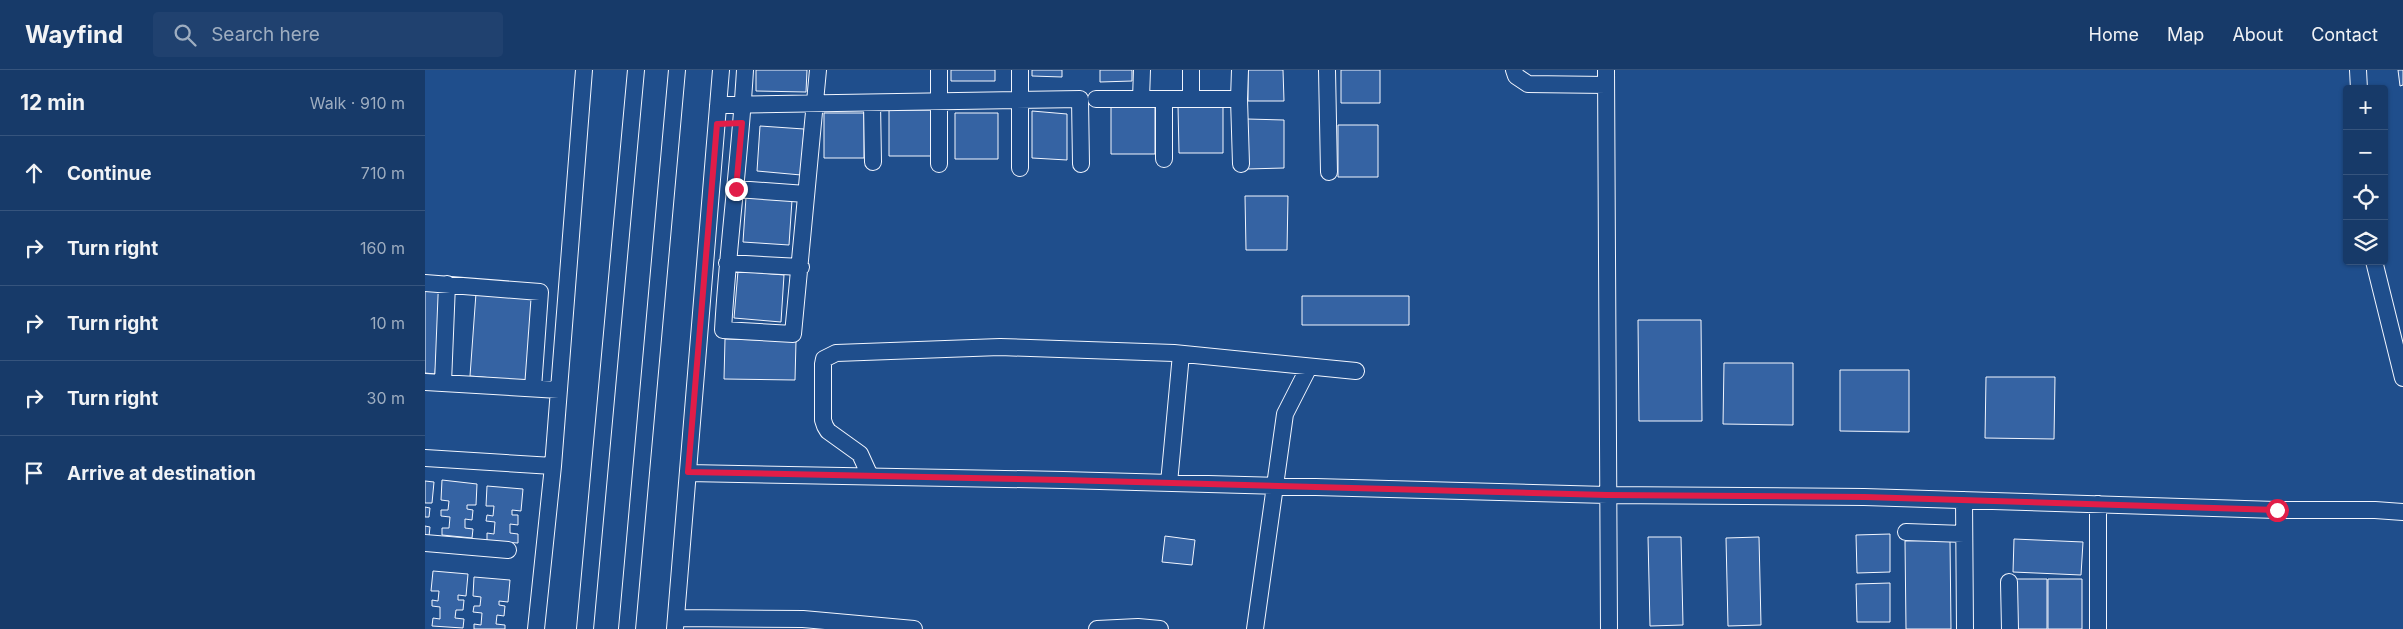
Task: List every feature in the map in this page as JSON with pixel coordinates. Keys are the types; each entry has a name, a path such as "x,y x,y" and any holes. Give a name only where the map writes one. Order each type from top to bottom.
{"street":[{"path":"536,629 553,466 584,70"},
{"path":"585,629 636,70"},
{"path":"627,629 677,70"},
{"path":"721,70 675,624 803,619 913,629"},
{"path":"745,70 736,189 727,263 723,330 784,334 793,334 801,268 818,70"},
{"path":"939,70 939,164"},
{"path":"1020,70 1020,168"},
{"path":"1141,99 1142,70"},
{"path":"1191,70 1191,99"},
{"path":"1240,70 1241,164"},
{"path":"1327,70 1329,172"},
{"path":"1514,70 1516,76 1527,84 1607,78 1607,495 1609,629"},
{"path":"2358,70 2359,85"},
{"path":"718,105 816,105 1080,99 1081,164"},
{"path":"1096,99 1239,99"},
{"path":"1164,99 1164,159"},
{"path":"872,104 873,162"},
{"path":"717,124 742,123"},
{"path":"736,189 806,194"},
{"path":"727,263 801,268"},
{"path":"2375,265 2403,378"},
{"path":"425,283 540,292 533,388"},
{"path":"443,383 447,284"},
{"path":"870,476 860,454 828,431 823,420 823,364 828,356 835,353 1000,347 1181,354 1356,371"},
{"path":"1169,483 1181,354"},
{"path":"1255,629 1277,485 1285,414 1309,366"},
{"path":"425,382 559,390"},
{"path":"425,458 553,466"},
{"path":"688,472 1277,485 1607,495 1865,497 2403,512"},
{"path":"1964,500 1965,629"},
{"path":"2098,504 2098,629"},
{"path":"1906,532 1964,534"},
{"path":"425,543 508,550"},
{"path":"2009,582 2010,629"},
{"path":"1097,629 1138,627 1160,629"}],"building":[{"path":"756,70 807,70 806,92 756,91"},
{"path":"951,70 995,70 995,81 951,81"},
{"path":"1032,70 1062,70 1062,77 1032,76"},
{"path":"1100,70 1132,70 1132,81 1100,82"},
{"path":"1248,70 1283,70 1284,101 1248,101"},
{"path":"1341,70 1380,70 1380,103 1341,103"},
{"path":"2398,70 2403,70 2403,85 2400,86"},
{"path":"1178,106 1223,106 1223,153 1179,153"},
{"path":"1111,107 1155,107 1155,154 1111,154"},
{"path":"889,110 931,110 931,156 889,156"},
{"path":"1032,111 1067,114 1067,160 1032,158"},
{"path":"824,113 864,113 864,158 824,158"},
{"path":"955,113 998,113 998,159 955,159"},
{"path":"1247,119 1284,120 1284,168 1247,169"},
{"path":"1338,125 1378,125 1378,177 1338,177"},
{"path":"760,126 804,129 801,175 757,171"},
{"path":"1245,196 1288,196 1287,250 1246,250"},
{"path":"746,197 792,200 789,245 743,242"},
{"path":"738,271 784,275 781,322 734,318"},
{"path":"425,290 441,291 435,374 425,373"},
{"path":"476,293 533,298 527,381 470,376"},
{"path":"1302,296 1409,296 1409,325 1302,325"},
{"path":"1638,320 1701,320 1702,421 1639,421"},
{"path":"725,339 796,341 795,380 724,379"},
{"path":"1724,363 1793,363 1793,425 1723,424"},
{"path":"1840,370 1909,370 1909,432 1840,431"},
{"path":"1986,377 2055,377 2054,439 1985,438"},
{"path":"442,480 477,484 476,505 467,505 467,509 473,510 472,520 465,519 465,528 473,529 472,538 442,535 442,528 449,528 450,517 441,516 441,510 448,510 449,501 441,500"},
{"path":"425,481 434,482 432,503 425,503"},
{"path":"487,486 523,489 521,511 512,510 512,515 518,515 518,525 510,524 510,533 518,534 518,543 487,541 487,533 494,534 495,522 486,521 487,515 493,516 494,506 486,506"},
{"path":"425,507 430,508 429,517 425,517"},
{"path":"425,526 430,527 429,536 425,535"},
{"path":"1890,534 1890,572 1857,573 1856,535"},
{"path":"1165,536 1195,540 1192,565 1162,562"},
{"path":"1648,537 1681,537 1683,625 1650,626"},
{"path":"1759,537 1761,625 1728,626 1726,538"},
{"path":"2014,539 2083,542 2081,575 2013,572"},
{"path":"1950,540 1951,629 1906,629 1905,541"},
{"path":"433,571 468,574 466,596 458,595 458,600 464,600 463,610 456,610 455,618 464,619 463,628 432,626 433,618 440,619 440,607 432,606 432,600 438,601 439,591 431,591"},
{"path":"474,577 510,580 508,602 499,601 499,605 505,606 504,616 497,615 496,624 505,625 505,629 474,629 474,624 481,625 482,613 473,612 474,606 480,606 481,597 473,596"},
{"path":"2016,579 2047,579 2047,629 2016,629"},
{"path":"2048,579 2082,579 2082,629 2048,629"},
{"path":"1890,583 1890,622 1857,622 1856,584"}],"route":[{"path":"736,189 742,123 717,124 688,472 1277,485 1607,495 1865,497 2277,510"}]}
